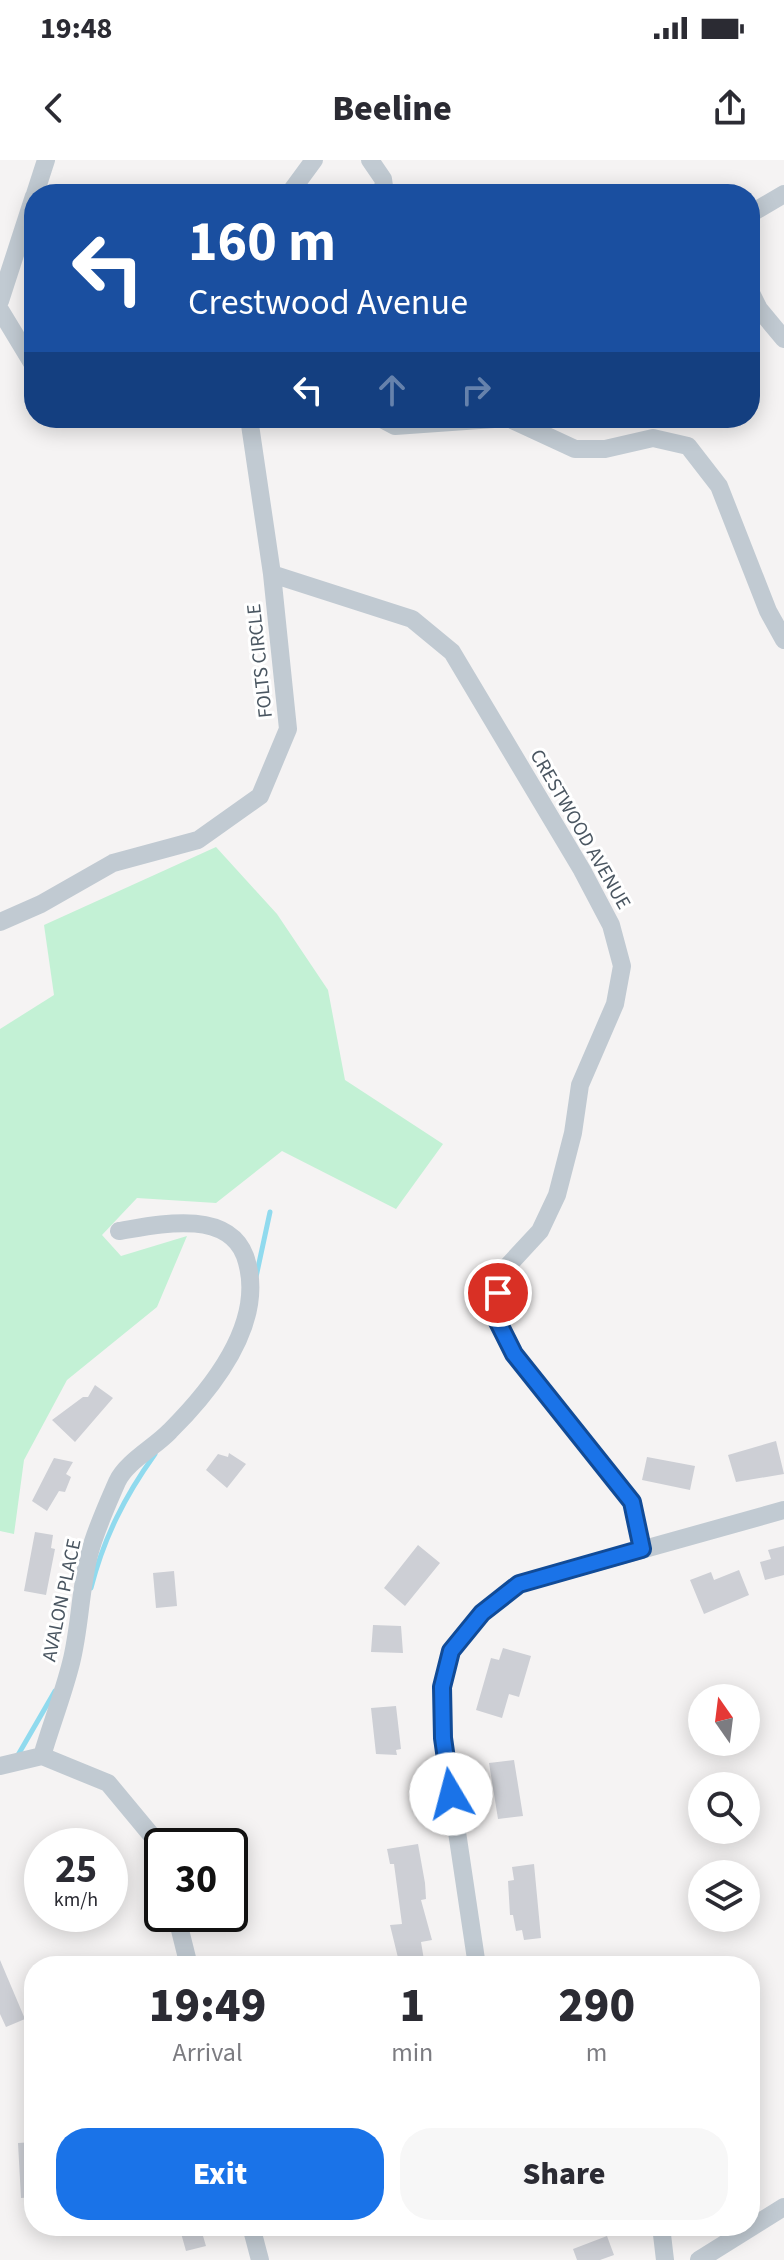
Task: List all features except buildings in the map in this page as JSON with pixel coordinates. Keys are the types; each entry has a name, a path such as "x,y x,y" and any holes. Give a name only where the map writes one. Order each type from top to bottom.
{"street":[{"path":"38,184 46,160"},
{"path":"296,184 314,160"},
{"path":"370,160 384,184"},
{"path":"760,208 784,194"},
{"path":"0,301 24,226"},
{"path":"0,310 24,350"},
{"path":"760,310 784,339"},
{"name":"FOLTS CIRCLE","path":"0,922 41,904 113,863 198,840 260,796 288,729 272,574 250,428"},
{"path":"530,428 575,449 605,449 653,438 688,446 719,486 768,611 784,640"},
{"name":"CRESTWOOD AVENUE","path":"272,574 412,619 452,652 582,870 611,925 622,966 615,1004 580,1085 573,1133 557,1195 540,1231 503,1271 494,1314 514,1354 632,1502 642,1549"},
{"name":"AVALON PLACE","path":"42,1756 71,1662 89,1555 119,1477 171,1430 228,1361 250,1301 250,1270 242,1248 227,1234 208,1226 178,1222 119,1231"},
{"path":"476,1956 443,1738 442,1687 451,1651 482,1613 519,1584 784,1510"},
{"path":"0,1766 42,1756 108,1783 145,1828"},
{"path":"180,1932 186,1956"},
{"path":"760,2222 784,2207"},
{"path":"254,2236 260,2260"},
{"path":"662,2236 665,2260"},
{"path":"699,2260 737,2236"}],"green space":[{"path":"216,847 277,914 328,990 345,1080 443,1144 396,1209 282,1151 216,1203 137,1198 102,1235 121,1256 187,1236 157,1307 67,1380 24,1460 14,1534 0,1531 0,1029 54,995 44,925"}],"waterway":[{"path":"256,1277 270,1212"},
{"path":"91,1588 102,1551 117,1518 155,1454"},
{"path":"18,1755 55,1691"}],"route":[{"path":"451,1794 443,1738 442,1687 451,1651 482,1613 519,1584 642,1549 632,1502 514,1354 494,1314 498,1293"}]}
